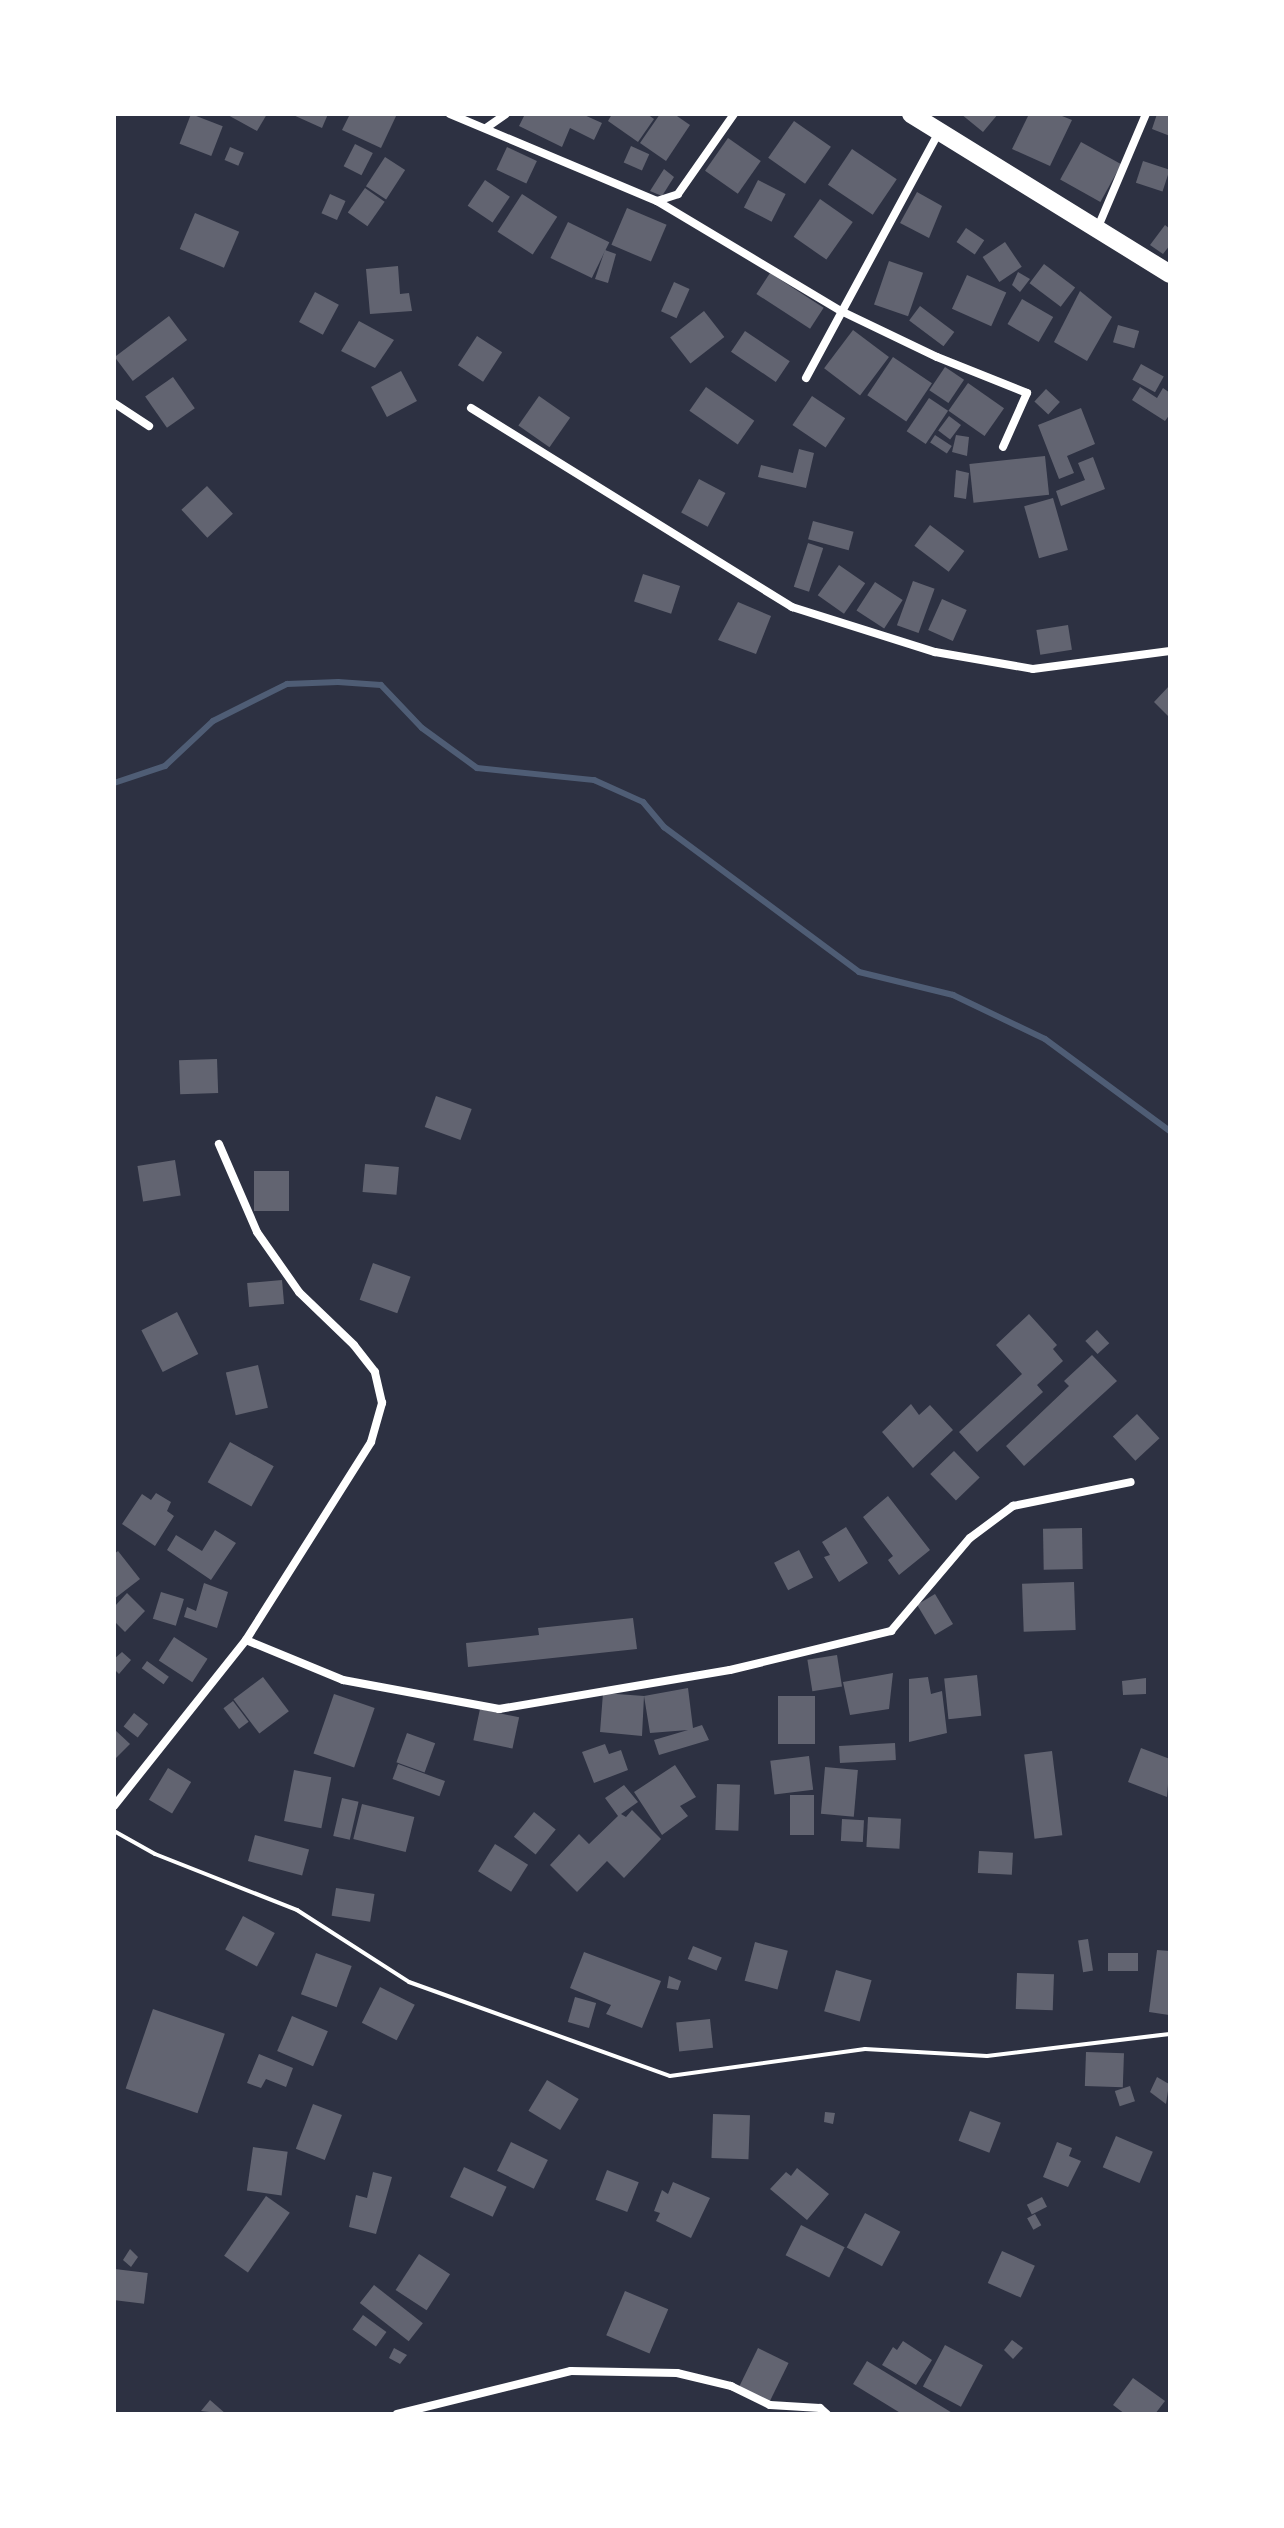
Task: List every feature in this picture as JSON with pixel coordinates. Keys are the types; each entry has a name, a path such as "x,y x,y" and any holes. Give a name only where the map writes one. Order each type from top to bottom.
{"main road":[{"path":"911,114 1170,274"}],"street":[{"path":"450,114 657,201 841,311 937,357 1027,393 1003,447"},
{"path":"486,128 506,114"},
{"path":"657,201 678,194 734,114"},
{"path":"1098,227 1146,114"},
{"path":"806,378 940,131"},
{"path":"114,403 149,426"},
{"path":"471,408 792,607 935,652 1033,669 1170,651"},
{"path":"114,1806 246,1640 371,1442 382,1403 375,1372 354,1345 299,1292 257,1232 219,1144"},
{"path":"246,1640 343,1680 499,1709 730,1670 891,1631 970,1538 1013,1506 1131,1482"},
{"path":"397,2414 571,2371 677,2373 731,2386 770,2405 820,2408 827,2414"}],"path":[{"path":"114,1831 155,1854 297,1910 409,1982 670,2076 865,2049 987,2056 1170,2034"}],"building":[{"path":"191,114 223,126 211,156 180,144"},
{"path":"226,114 267,114 257,131"},
{"path":"291,114 328,114 322,128"},
{"path":"350,114 397,114 381,148 342,130"},
{"path":"525,114 582,114 602,123 594,140 570,128 562,147 519,126"},
{"path":"612,114 647,114 654,119 638,142 608,121"},
{"path":"660,114 674,114 690,125 666,161 640,143"},
{"path":"961,114 998,114 983,132"},
{"path":"1029,114 1057,114 1072,120 1050,166 1012,149"},
{"path":"1157,114 1170,114 1170,136 1152,129"},
{"path":"794,121 831,147 805,184 768,158"},
{"path":"728,138 761,161 738,194 705,171"},
{"path":"1081,142 1121,164 1100,202 1060,180"},
{"path":"355,144 373,153 361,175 344,166"},
{"path":"631,146 649,154 642,171 624,162"},
{"path":"230,147 244,153 238,166 225,160"},
{"path":"507,147 537,161 526,184 496,170"},
{"path":"852,149 897,179 873,215 828,185"},
{"path":"385,157 405,170 386,199 366,186"},
{"path":"1143,161 1170,170 1163,192 1136,183"},
{"path":"664,169 674,177 662,196 650,191"},
{"path":"485,180 510,197 493,222 468,206"},
{"path":"758,180 786,194 772,222 744,208"},
{"path":"365,188 385,202 367,226 348,213"},
{"path":"917,192 942,206 929,238 900,223"},
{"path":"330,194 346,201 337,220 321,213"},
{"path":"522,194 557,217 533,255 497,232"},
{"path":"820,199 853,222 826,260 794,237"},
{"path":"627,208 667,225 651,262 611,245"},
{"path":"195,213 239,232 224,268 180,249"},
{"path":"568,222 609,242 592,278 550,258"},
{"path":"1165,225 1170,229 1170,245 1163,254 1150,245"},
{"path":"966,228 984,240 975,254 956,242"},
{"path":"1005,242 1022,267 999,282 983,257"},
{"path":"605,250 616,254 608,283 595,279"},
{"path":"889,261 923,273 908,316 874,304"},
{"path":"1044,264 1075,287 1061,307 1030,283"},
{"path":"398,266 400,294 409,293 412,311 370,314 366,269"},
{"path":"1018,272 1030,279 1020,292 1012,285"},
{"path":"770,273 824,308 810,329 756,294"},
{"path":"967,275 1006,292 991,326 952,309"},
{"path":"674,282 690,289 677,318 661,311"},
{"path":"1080,291 1112,317 1087,361 1054,342"},
{"path":"315,292 339,305 323,335 299,322"},
{"path":"1022,299 1053,317 1039,342 1008,324"},
{"path":"920,306 954,332 944,346 909,320"},
{"path":"704,311 724,337 690,363 670,337"},
{"path":"169,316 187,340 133,381 115,357"},
{"path":"359,321 394,340 375,368 341,351"},
{"path":"1118,325 1139,331 1134,348 1113,342"},
{"path":"853,330 889,357 860,395 824,368"},
{"path":"745,331 790,361 776,382 731,352"},
{"path":"477,336 502,352 483,382 458,365"},
{"path":"893,357 932,383 906,421 867,395"},
{"path":"1141,364 1164,377 1155,392 1132,380"},
{"path":"945,367 964,380 948,403 929,390"},
{"path":"401,371 417,401 387,417 371,387"},
{"path":"173,377 195,408 167,428 145,397"},
{"path":"968,383 1004,408 985,436 948,411"},
{"path":"706,387 754,421 738,445 689,411"},
{"path":"1140,387 1157,398 1163,388 1170,393 1170,414 1165,421 1132,400"},
{"path":"1046,389 1060,402 1048,414 1034,401"},
{"path":"539,396 570,418 549,447 518,425"},
{"path":"812,396 845,418 826,447 792,425"},
{"path":"929,398 948,411 926,444 907,431"},
{"path":"1081,408 1095,444 1067,456 1074,473 1059,479 1038,425"},
{"path":"949,416 961,425 950,439 938,430"},
{"path":"935,435 952,446 947,453 930,443"},
{"path":"956,435 969,437 967,456 952,452"},
{"path":"799,449 814,453 806,488 758,477 761,465 793,473"},
{"path":"1045,456 1049,495 973,503 969,464"},
{"path":"1093,457 1105,489 1061,506 1056,491 1085,480 1078,463"},
{"path":"956,470 969,473 966,499 954,497"},
{"path":"699,479 725,493 708,527 681,513"},
{"path":"207,486 233,514 207,538 181,510"},
{"path":"1053,498 1068,550 1039,558 1024,506"},
{"path":"813,521 854,532 849,550 808,539"},
{"path":"930,525 964,551 949,572 914,546"},
{"path":"808,543 823,548 809,592 794,587"},
{"path":"839,565 865,583 844,614 818,595"},
{"path":"643,574 680,586 671,614 634,602"},
{"path":"913,581 935,589 919,633 897,625"},
{"path":"875,582 903,600 884,628 856,611"},
{"path":"942,599 967,610 953,641 928,630"},
{"path":"738,602 771,616 756,654 718,640"},
{"path":"1068,625 1072,650 1040,655 1036,630"},
{"path":"1170,685 1170,718 1154,702"},
{"path":"217,1059 218,1093 180,1094 179,1060"},
{"path":"436,1096 472,1109 460,1140 425,1127"},
{"path":"175,1160 181,1196 143,1202 137,1166"},
{"path":"365,1164 399,1167 396,1195 363,1192"},
{"path":"254,1171 289,1171 289,1211 254,1211"},
{"path":"373,1263 411,1277 397,1313 360,1300"},
{"path":"282,1280 284,1304 249,1307 247,1283"},
{"path":"177,1312 198,1354 163,1372 141,1330"},
{"path":"1029,1314 1057,1345 1053,1349 1063,1361 1037,1385 1043,1392 977,1452 959,1432 1022,1374 996,1345"},
{"path":"1097,1330 1109,1343 1098,1354 1085,1341"},
{"path":"1092,1355 1117,1381 1024,1466 1006,1446 1069,1386 1064,1381"},
{"path":"258,1365 268,1408 236,1415 226,1372"},
{"path":"911,1404 919,1415 930,1405 953,1430 913,1468 882,1432"},
{"path":"1137,1414 1160,1438 1135,1461 1113,1437"},
{"path":"230,1442 274,1466 251,1506 208,1482"},
{"path":"954,1451 980,1478 956,1501 930,1474"},
{"path":"156,1493 171,1502 167,1511 174,1516 155,1546 122,1524 142,1494 151,1500"},
{"path":"888,1496 930,1550 899,1575 888,1560 893,1556 863,1517"},
{"path":"846,1527 868,1563 839,1582 824,1557 830,1555 822,1542"},
{"path":"1082,1528 1083,1569 1044,1570 1043,1529"},
{"path":"215,1530 236,1543 211,1580 167,1550 176,1535 202,1551"},
{"path":"799,1550 813,1578 788,1590 774,1563"},
{"path":"118,1551 140,1579 114,1599 114,1554"},
{"path":"1074,1582 1076,1630 1024,1632 1022,1584"},
{"path":"204,1583 228,1592 217,1628 184,1617 187,1607 196,1611"},
{"path":"161,1592 184,1599 176,1626 153,1619"},
{"path":"127,1593 145,1611 125,1632 114,1621 114,1607"},
{"path":"935,1594 953,1624 935,1635 917,1605"},
{"path":"633,1618 637,1649 468,1667 466,1643 539,1635 538,1628"},
{"path":"174,1637 208,1659 192,1682 159,1660"},
{"path":"122,1652 131,1660 119,1674 114,1669 114,1659"},
{"path":"837,1655 842,1687 812,1691 807,1660"},
{"path":"147,1661 169,1677 164,1684 142,1668"},
{"path":"893,1673 889,1709 850,1715 843,1682"},
{"path":"977,1675 981,1716 948,1719 944,1678"},
{"path":"263,1677 289,1711 259,1734 233,1699"},
{"path":"928,1677 931,1694 942,1691 947,1733 909,1742 909,1679"},
{"path":"1146,1678 1146,1694 1123,1695 1122,1681"},
{"path":"688,1688 693,1728 702,1725 709,1740 659,1755 654,1740 688,1730 650,1733 644,1696"},
{"path":"603,1693 644,1696 642,1736 600,1732"},
{"path":"334,1694 375,1708 354,1768 313,1754"},
{"path":"778,1696 815,1696 815,1744 778,1744"},
{"path":"233,1701 249,1722 239,1729 223,1708"},
{"path":"480,1709 519,1717 512,1749 473,1740"},
{"path":"134,1713 148,1724 138,1737 124,1726"},
{"path":"114,1729 130,1744 114,1760"},
{"path":"407,1733 435,1743 425,1772 396,1762"},
{"path":"895,1743 896,1760 840,1763 839,1746"},
{"path":"605,1744 609,1754 621,1750 628,1770 594,1783 582,1752"},
{"path":"1141,1748 1170,1759 1167,1797 1128,1782"},
{"path":"1052,1751 1062,1835 1035,1839 1024,1754"},
{"path":"809,1756 813,1790 774,1794 770,1761"},
{"path":"398,1764 445,1781 440,1796 393,1779"},
{"path":"675,1765 696,1797 680,1806 688,1816 662,1835 634,1792"},
{"path":"825,1767 858,1770 854,1817 821,1814"},
{"path":"168,1768 191,1782 172,1814 149,1800"},
{"path":"294,1770 331,1777 321,1828 284,1821"},
{"path":"717,1784 740,1785 738,1831 715,1830"},
{"path":"624,1785 638,1802 621,1814 626,1817 632,1810 661,1839 624,1878 607,1861 577,1892 550,1865 579,1834 589,1844 618,1816 605,1798"},
{"path":"790,1795 814,1795 814,1835 790,1835"},
{"path":"342,1798 359,1802 350,1840 333,1836"},
{"path":"362,1804 414,1817 406,1852 353,1839"},
{"path":"534,1812 556,1830 536,1854 514,1837"},
{"path":"868,1817 901,1819 899,1849 866,1847"},
{"path":"842,1819 864,1820 863,1842 841,1841"},
{"path":"255,1835 309,1849 302,1876 248,1861"},
{"path":"495,1844 528,1865 511,1892 478,1871"},
{"path":"979,1851 1013,1853 1012,1875 978,1873"},
{"path":"336,1888 375,1894 370,1922 332,1916"},
{"path":"243,1916 275,1933 257,1966 225,1950"},
{"path":"1088,1939 1093,1971 1083,1972 1078,1941"},
{"path":"755,1942 788,1951 777,1989 745,1981"},
{"path":"693,1946 722,1958 716,1971 688,1959"},
{"path":"1157,1950 1170,1951 1169,2015 1149,2012"},
{"path":"584,1952 661,1981 642,2028 606,2014 611,2005 570,1988"},
{"path":"316,1953 352,1966 337,2007 301,1994"},
{"path":"1108,1953 1138,1953 1138,1971 1108,1971"},
{"path":"836,1970 872,1980 860,2022 824,2011"},
{"path":"1017,1973 1054,1974 1053,2010 1016,2009"},
{"path":"669,1976 681,1981 678,1990 667,1988"},
{"path":"380,1987 415,2005 397,2040 362,2023"},
{"path":"575,1997 596,2003 589,2028 568,2022"},
{"path":"153,2009 225,2034 198,2113 126,2088"},
{"path":"292,2016 328,2031 313,2066 277,2051"},
{"path":"710,2019 713,2048 679,2051 676,2023"},
{"path":"1086,2052 1124,2053 1123,2087 1085,2086"},
{"path":"259,2054 293,2068 286,2087 266,2079 261,2088 247,2083"},
{"path":"1157,2077 1169,2084 1166,2104 1150,2092"},
{"path":"547,2080 579,2099 560,2130 528,2111"},
{"path":"1130,2086 1135,2101 1120,2106 1115,2091"},
{"path":"313,2104 342,2115 325,2160 296,2149"},
{"path":"970,2111 1001,2123 989,2153 959,2141"},
{"path":"825,2112 835,2113 833,2124 824,2122"},
{"path":"713,2114 750,2115 748,2159 711,2158"},
{"path":"1116,2136 1153,2152 1140,2183 1103,2167"},
{"path":"511,2142 548,2160 534,2189 497,2171"},
{"path":"1057,2142 1072,2148 1069,2156 1081,2161 1068,2187 1043,2177"},
{"path":"253,2147 288,2152 282,2195 247,2191"},
{"path":"464,2167 507,2187 493,2217 450,2197"},
{"path":"797,2168 829,2194 807,2220 770,2189 786,2172 791,2176"},
{"path":"607,2170 639,2182 627,2212 596,2200"},
{"path":"373,2172 392,2177 376,2234 349,2227 356,2195 367,2198"},
{"path":"673,2182 710,2198 691,2238 656,2221 660,2213 654,2211 662,2190 668,2194"},
{"path":"266,2196 290,2213 248,2272 224,2256"},
{"path":"1042,2197 1047,2207 1032,2215 1027,2205"},
{"path":"865,2213 900,2232 882,2266 847,2247"},
{"path":"1035,2214 1041,2225 1033,2230 1027,2218"},
{"path":"801,2225 845,2247 829,2278 786,2255"},
{"path":"130,2249 138,2257 131,2267 123,2260"},
{"path":"1002,2251 1035,2266 1021,2298 988,2283"},
{"path":"419,2254 450,2274 427,2310 396,2290"},
{"path":"115,2269 148,2273 144,2304 114,2300"},
{"path":"374,2285 423,2323 409,2341 360,2303"},
{"path":"625,2291 668,2309 650,2354 606,2335"},
{"path":"363,2315 386,2332 376,2347 352,2330"},
{"path":"1012,2340 1023,2348 1013,2359 1004,2350"},
{"path":"903,2341 932,2360 916,2385 882,2365 893,2347 897,2350"},
{"path":"945,2345 983,2365 961,2407 923,2386"},
{"path":"394,2348 407,2355 400,2364 389,2358"},
{"path":"758,2348 789,2363 770,2402 739,2387"},
{"path":"867,2361 954,2414 902,2414 853,2384"},
{"path":"1133,2378 1165,2401 1155,2414 1125,2414 1113,2405"},
{"path":"210,2400 226,2414 201,2411"}],"waterway":[{"path":"114,783 165,766 213,721 287,684 338,682 381,685 422,728 477,768 594,780 643,802 664,827 859,972 953,995 1045,1039 1170,1131"}]}
